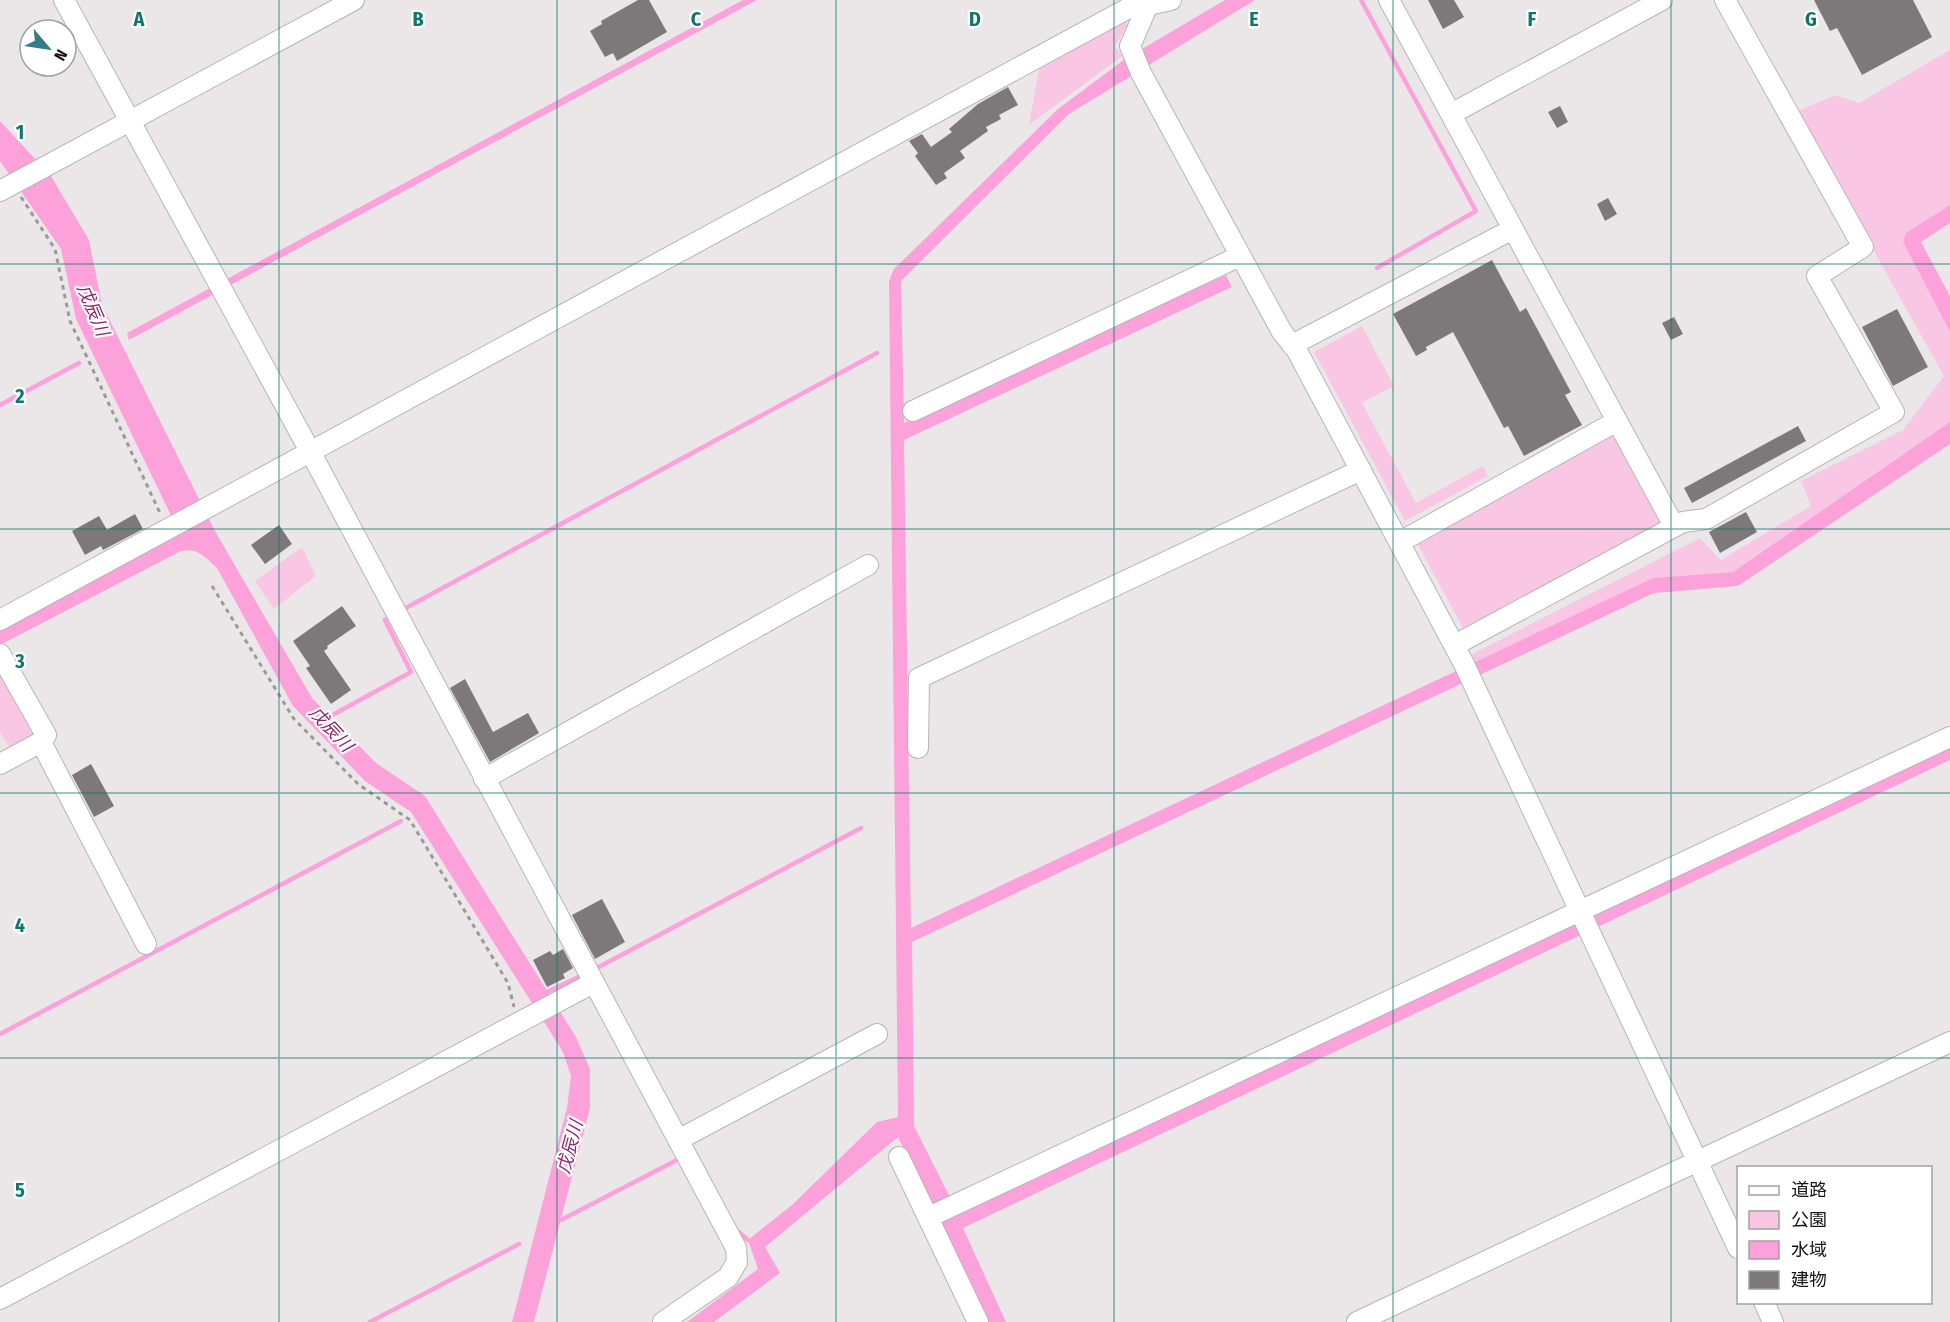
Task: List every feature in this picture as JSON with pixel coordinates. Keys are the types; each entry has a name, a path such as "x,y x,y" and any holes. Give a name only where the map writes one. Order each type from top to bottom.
{"street":[{"path":"64,0 310,453 736,1248 737,1262 728,1277 663,1322"},
{"path":"6,188 354,0"},
{"path":"0,620 1137,4 1170,0"},
{"path":"1389,0 1674,526"},
{"path":"1451,114 1662,0"},
{"path":"1455,645 1674,526 1683,522 1706,519 1894,412 1817,276 1863,248 1725,0"},
{"path":"1149,3 1130,46 1142,73 1282,332 1294,347 1362,470 1455,645 1737,1246"},
{"path":"1294,347 1513,229"},
{"path":"913,411 1240,256"},
{"path":"1400,542 1617,421"},
{"path":"918,748 919,678 1362,470"},
{"path":"484,779 868,565"},
{"path":"0,654 46,735 41,742 0,764"},
{"path":"929,1217 1950,737"},
{"path":"41,742 146,944"},
{"path":"0,1299 562,1000 589,976"},
{"path":"678,1140 877,1034"},
{"path":"1357,1322 1950,1042"},
{"path":"899,1157 978,1322"},
{"path":"1765,1304 1773,1322"}],"path":[{"path":"6,188 54,249 69,321 168,531"},
{"path":"212,586 294,719 358,784 410,820 508,983 525,1020"}],"green space":[{"path":"1121,19 1128,24 1115,46 1122,56 1029,125 1040,64"},
{"path":"1950,50 1950,205 1906,233 1903,242 1950,332 1950,422 1733,572 1653,578 1475,662 1472,654 1700,538 1721,560 1811,506 1801,481 1903,430 1944,376 1796,112 1835,95 1859,103"},
{"path":"1362,326 1394,386 1362,403 1416,503 1483,466 1488,476 1405,521 1314,352"},
{"path":"1613,436 1663,529 1463,628 1417,543"},
{"path":"302,547 316,576 274,609 255,581"},
{"path":"0,665 37,735 11,750 0,732"}],"water":[{"path":"743,0 757,0 129,340 127,333"},
{"path":"1225,0 1255,0 1069,114 901,281 904,423 1226,275 1232,287 904,440 911,928 1653,578 1733,572 1950,422 1950,444 1738,586 1654,593 912,942 914,1126 957,1211 1950,744 1950,760 963,1228 1006,1322 988,1322 898,1137 765,1247 780,1273 714,1322 687,1322 758,1269 748,1240 792,1205 877,1122 898,1117 889,281 894,269 1058,109 1125,59"},
{"name":"戊辰川","path":"0,121 51,176 89,240 102,305 215,531 312,698 376,763 425,796 576,1037 590,1069 590,1108 534,1322 512,1322 567,1108 571,1076 563,1052 411,812 365,781 293,706 217,568 195,552 190,550 179,552 0,645 0,629 179,532 76,319 61,249 0,161"},
{"path":"1950,205 1950,223 1921,242 1950,296 1950,332 1903,242 1906,233"}],"building":[{"path":"638,0 649,0 667,32 617,61 613,53 605,57 590,31 602,24 601,21"},
{"path":"1428,0 1454,0 1464,17 1443,29"},
{"path":"1814,0 1913,0 1932,37 1862,75 1837,28 1830,31"},
{"path":"1008,87 1018,105 999,115 1001,119 986,127 988,131 960,151 965,158 944,173 947,178 936,185 915,156 918,153 909,141 922,134 931,147 952,132 949,129 978,104"},
{"path":"1560,106 1568,122 1557,128 1548,112"},
{"path":"1608,198 1617,214 1605,221 1597,204"},
{"path":"1492,260 1520,312 1526,308 1571,392 1565,395 1582,425 1524,456 1508,426 1504,428 1453,332 1426,347 1427,350 1416,356 1393,314"},
{"path":"1897,309 1928,367 1893,386 1862,327"},
{"path":"1674,317 1683,334 1671,340 1662,323"},
{"path":"1798,426 1806,441 1692,503 1684,488"},
{"path":"1746,512 1757,532 1720,553 1709,532"},
{"path":"135,514 143,529 103,550 101,546 85,555 72,531 99,516 107,530"},
{"path":"279,525 292,544 265,564 251,545"},
{"path":"342,606 356,626 327,646 328,648 324,651 351,690 331,704 306,668 310,666 293,641"},
{"path":"465,679 493,732 528,713 539,733 490,762 450,688"},
{"path":"91,764 114,806 94,817 72,775"},
{"path":"602,899 625,942 595,959 572,915"},
{"path":"563,949 573,968 563,974 565,978 547,987 533,960 550,951 553,955"}],"waterway":[{"path":"1361,0 1476,211 1377,268"},
{"path":"402,610 877,353"},
{"path":"0,405 79,363"},
{"name":"戊辰川","path":"327,718 411,672 385,620 392,616"},
{"path":"0,1034 401,821"},
{"path":"593,970 861,828"},
{"path":"545,993 585,974"},
{"path":"561,1220 675,1161"},
{"path":"734,1228 748,1240"},
{"path":"370,1322 519,1244"}]}
